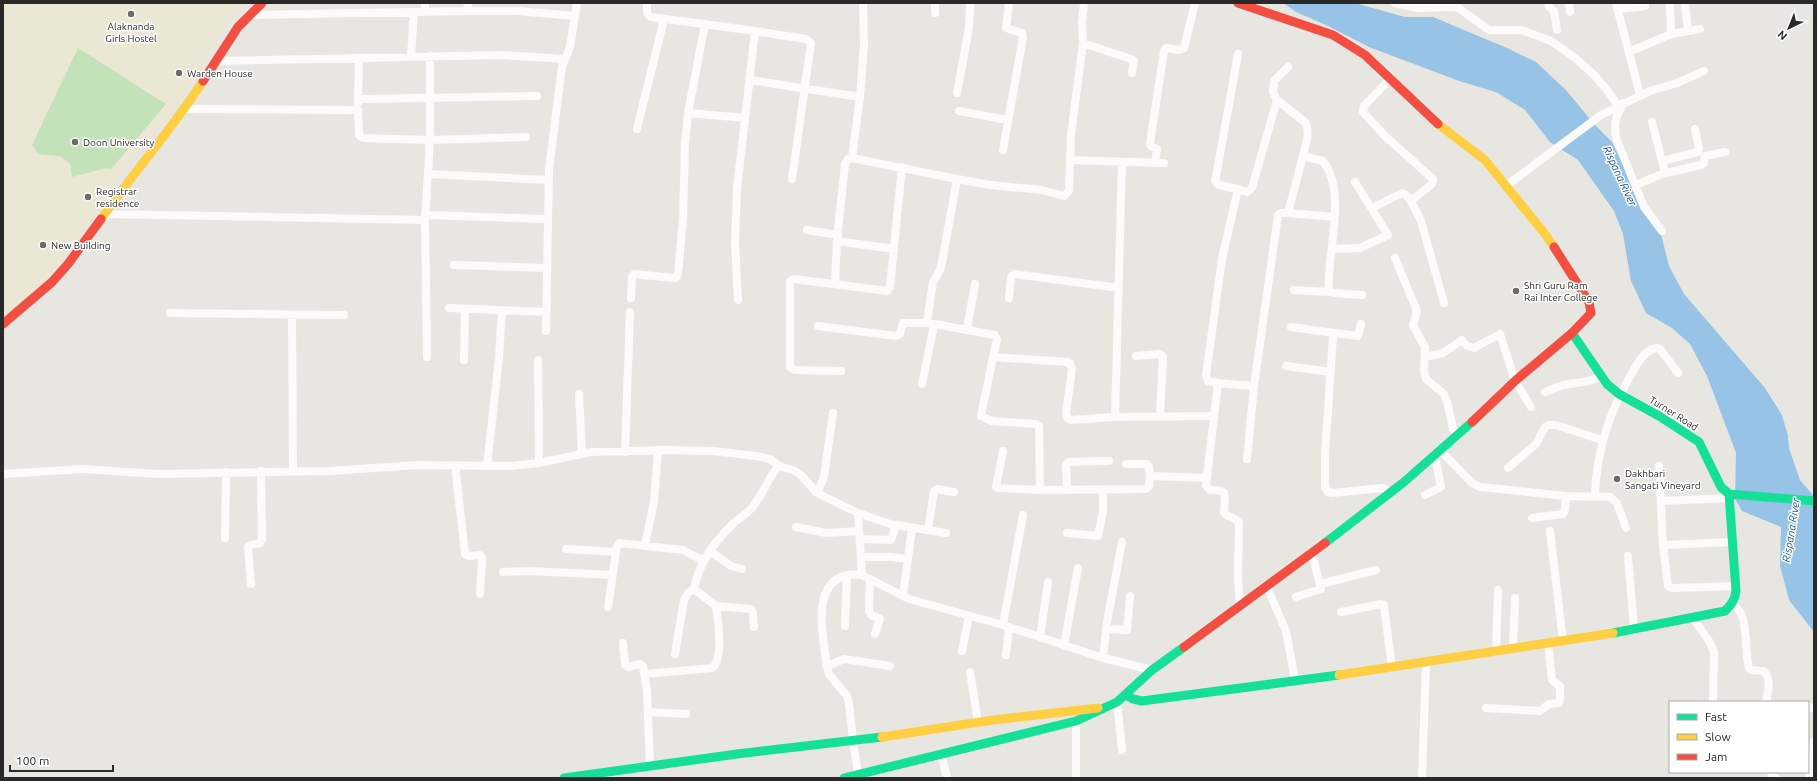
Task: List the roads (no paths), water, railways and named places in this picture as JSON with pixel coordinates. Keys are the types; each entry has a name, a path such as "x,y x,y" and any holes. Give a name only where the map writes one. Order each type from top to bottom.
{"street":[{"path":"3,324 52,282 68,264 104,214 185,109 238,27 262,3"},
{"path":"425,3 425,12"},
{"path":"546,331 548,180 562,67 570,47 577,3"},
{"path":"647,3 646,10 648,15 664,19 756,31 806,39 810,42 792,179"},
{"path":"852,158 860,97 864,45 863,3"},
{"path":"935,3 935,13"},
{"path":"957,93 970,28 970,3"},
{"path":"1003,150 1023,37 1022,33 1006,28 1009,3"},
{"path":"836,284 837,238 845,164 848,159 852,158 902,167 991,185 1042,190 1064,196 1069,191 1073,108 1082,43 1084,3"},
{"path":"1155,163 1157,149 1151,146 1150,143 1164,51 1166,48 1179,50 1184,48 1195,3"},
{"path":"844,778 858,774 874,774 941,754 1076,721 1117,702 1126,696 1152,670 1240,605 1267,587 1391,492 1456,437 1515,381 1572,333 1588,318 1591,313 1588,302 1545,234 1485,160 1440,126 1389,80 1365,55 1333,35 1238,3"},
{"path":"1396,3 1418,8 1458,7 1489,30 1520,30 1551,41 1574,57 1593,74 1621,105"},
{"path":"1548,3 1549,7 1554,11 1557,30"},
{"path":"1569,3 1570,12"},
{"path":"1685,3 1688,32"},
{"path":"1670,4 1671,34"},
{"path":"1640,95 1617,6 1645,6"},
{"path":"249,15 425,12 468,7 575,16"},
{"path":"411,56 414,12"},
{"path":"637,129 664,19"},
{"path":"631,298 632,277 634,274 673,278 677,276 683,218 685,143 688,113 705,24"},
{"path":"1629,52 1671,34 1700,29"},
{"path":"738,300 735,224 745,118 756,31"},
{"path":"1082,43 1131,59 1134,61 1132,73"},
{"path":"1238,54 1216,177 1216,181 1219,185 1247,192 1252,188 1277,100"},
{"path":"217,60 502,55 565,59"},
{"path":"427,357 425,218 430,140 430,56"},
{"path":"359,58 358,129 359,135 362,138 430,140 526,137"},
{"path":"1288,67 1274,81 1273,92 1277,100 1308,126 1308,135 1288,213"},
{"path":"1506,186 1592,121 1640,95 1677,83 1704,71"},
{"path":"750,80 860,97"},
{"path":"1389,80 1362,109 1385,136 1433,179 1432,184 1411,202"},
{"path":"358,99 537,96"},
{"path":"1621,105 1616,120 1616,138 1644,207 1662,232"},
{"path":"185,109 358,110"},
{"path":"959,112 1008,120"},
{"path":"688,113 745,118"},
{"path":"1652,122 1665,173"},
{"path":"1662,161 1698,152 1699,149 1695,129"},
{"path":"1636,185 1665,173 1701,165 1704,163 1705,156 1725,152"},
{"path":"1303,156 1319,160 1326,165 1335,190 1328,289 1330,292"},
{"path":"1070,160 1164,163"},
{"path":"1115,417 1122,162"},
{"path":"841,371 795,370 792,369 789,364 790,281 794,279 887,291 890,287 902,167"},
{"path":"428,174 548,180"},
{"path":"922,384 931,323 934,282 941,268 957,179"},
{"path":"1332,249 1360,248 1388,235 1355,182"},
{"path":"1238,190 1222,259 1206,375 1208,381 1254,386"},
{"path":"1372,208 1402,193 1406,195 1421,221 1444,303"},
{"path":"1248,459 1254,386 1278,215 1281,213 1288,213 1334,217"},
{"path":"104,214 548,219"},
{"path":"807,230 837,238 894,249"},
{"path":"1395,258 1416,307 1417,315 1413,325 1425,347 1424,372 1426,379 1444,394 1456,437"},
{"path":"454,265 546,268"},
{"path":"1009,298 1012,277 1014,274 1118,288"},
{"path":"967,329 975,284"},
{"path":"1294,290 1362,295"},
{"path":"449,308 546,312"},
{"path":"464,360 465,309"},
{"path":"487,466 502,310"},
{"path":"625,452 630,312"},
{"path":"170,313 344,315"},
{"path":"292,315 293,471"},
{"path":"818,326 896,336 900,334 903,323 931,323 995,335 997,339 981,416 992,421 1036,424 1038,426 1040,490"},
{"path":"1291,327 1358,336 1361,324"},
{"path":"1334,333 1325,454 1326,489 1332,493 1383,488 1391,492"},
{"name":"Turner Road","path":"1572,333 1607,384 1619,394 1659,416 1699,442 1721,487 1730,496"},
{"path":"1425,357 1443,353 1462,340 1467,346 1474,348 1500,334 1515,381 1531,407"},
{"path":"1595,496 1597,464 1602,440 1610,416 1619,394 1644,354 1652,348 1657,348 1678,373"},
{"path":"1136,356 1160,354 1163,356 1160,416"},
{"path":"993,357 1070,363 1072,369 1066,413 1068,419 1213,416"},
{"path":"538,360 539,463"},
{"path":"1286,366 1331,372"},
{"path":"1545,392 1563,385 1589,381 1602,376"},
{"path":"1218,383 1206,478 1207,488 1223,491 1225,496 1224,512 1228,517 1235,519 1239,523 1238,577 1240,605"},
{"path":"579,394 582,453"},
{"path":"817,493 824,477 833,413"},
{"path":"1508,468 1536,444 1548,425 1556,425 1602,440"},
{"path":"645,545 654,502 658,450"},
{"path":"3,474 83,469 157,474 455,465 487,466 539,463 582,453 658,450 714,451 770,459 779,466 801,475 817,493 858,513 896,525 946,532"},
{"path":"1003,451 996,488 1040,490 1146,489 1149,486 1150,476 1149,467 1147,464 1126,464"},
{"path":"1425,495 1441,487 1437,453"},
{"path":"1437,453 1472,483 1480,487 1566,496 1606,495 1614,499 1621,510 1626,528"},
{"path":"1067,490 1066,465 1068,462 1109,461"},
{"path":"455,465 465,554 469,556 480,555 482,558 480,594"},
{"path":"694,589 697,573 710,551 732,525 753,507 771,475 779,466"},
{"path":"1659,466 1663,545 1667,583 1669,587 1736,586"},
{"path":"251,584 248,547 260,543 262,539 261,471"},
{"path":"225,538 226,472"},
{"path":"1150,476 1206,478"},
{"path":"928,530 934,491 937,489 954,492"},
{"path":"1067,533 1098,536 1102,518 1103,489"},
{"path":"1532,518 1563,514 1565,510 1566,496"},
{"path":"1126,696 1133,700 1142,701 1392,668 1634,630 1725,612 1732,605 1735,598 1736,586 1730,496"},
{"path":"1661,501 1730,496 1814,502"},
{"path":"858,513 862,575"},
{"path":"1006,656 1006,626 1023,515"},
{"path":"796,527 826,533 860,535 891,540 896,525"},
{"path":"903,596 912,528"},
{"path":"1550,531 1563,641"},
{"path":"1103,658 1106,629 1122,542"},
{"path":"1663,545 1733,542"},
{"path":"608,607 612,575 619,543 683,550 704,560"},
{"path":"566,549 616,552"},
{"path":"710,551 731,566 742,569"},
{"path":"1296,597 1320,590 1321,584 1312,552"},
{"path":"1628,556 1634,630"},
{"path":"861,557 891,557 908,559"},
{"path":"1064,646 1078,568"},
{"path":"1321,584 1376,570"},
{"path":"504,572 539,571 612,575"},
{"path":"858,774 847,696 829,674 826,665 821,610 823,599 832,583 847,575 862,575 903,596 1006,626 1103,658 1152,670"},
{"path":"845,626 847,575"},
{"path":"870,579 869,611 871,615 880,619 875,634"},
{"path":"1040,638 1048,582"},
{"path":"1267,587 1286,631 1295,680"},
{"path":"694,589 716,606 751,610 753,613 754,627"},
{"path":"675,654 684,600 688,592 694,589"},
{"path":"1496,652 1498,590"},
{"path":"1106,629 1127,630 1130,596"},
{"path":"1513,649 1515,598"},
{"path":"1341,612 1381,604 1384,605 1392,668"},
{"path":"1732,605 1738,609 1743,617 1749,668 1751,670 1763,671 1767,676 1769,682 1766,701"},
{"path":"644,674 686,672 712,668 715,666 718,658 719,643 716,606"},
{"path":"962,651 969,616"},
{"path":"1693,618 1709,641 1714,652 1713,701"},
{"path":"623,642 625,665 628,667 641,664 644,674 647,691 650,766"},
{"path":"1486,708 1540,711 1549,704 1559,703 1560,686 1552,680 1548,643"},
{"path":"826,665 844,659 890,666"},
{"path":"1422,778 1426,663"},
{"path":"970,672 978,722"},
{"path":"1117,702 1122,750"},
{"path":"569,778 737,754 853,741 978,722 1107,707"},
{"path":"648,712 686,714"},
{"path":"1076,721 1076,778"},
{"path":"1809,778 1814,742"},
{"path":"941,754 947,778"},
{"path":"1771,778 1776,778"}],"water":[{"name":"Rispana River","path":"1283,3 1355,3 1405,17 1433,17 1507,48 1536,62 1566,90 1594,124 1612,142 1634,186 1660,230 1669,266 1684,294 1765,388 1782,415 1788,436 1789,448 1800,480 1814,496 1814,632 1789,600 1780,566 1781,527 1742,511 1735,499 1736,453 1707,376 1690,344 1672,328 1646,313 1631,281 1623,234 1614,211 1578,160 1550,142 1525,110 1496,92 1459,81 1369,47 1326,25 1296,12"}],"place":[{"name":"Alaknanda Girls Hostel","path":"131,14"},
{"name":"Warden House","path":"179,73"},
{"name":"Doon University","path":"75,142"},
{"name":"Registrar residence","path":"88,197"},
{"name":"New Building","path":"43,245"},
{"name":"Shri Guru Ram Rai Inter College","path":"1516,291"},
{"name":"Dakhbari Sangati Vineyard","path":"1617,479"}]}
